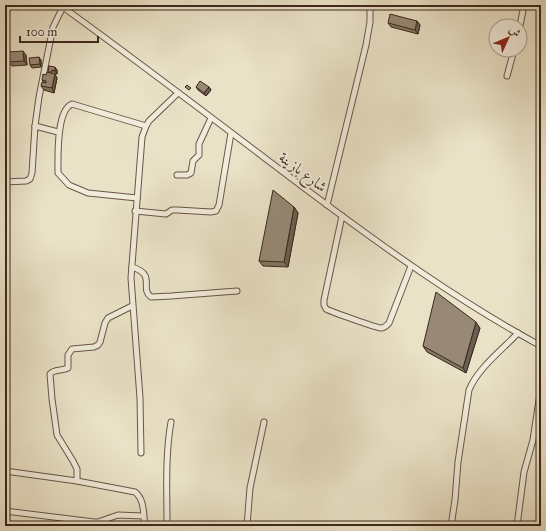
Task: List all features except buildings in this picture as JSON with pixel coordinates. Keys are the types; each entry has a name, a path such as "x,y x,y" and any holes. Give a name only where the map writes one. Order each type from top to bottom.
{"street":[{"path":"327,205 366,45 370,22 370,5"},
{"path":"522,18 524,5"},
{"path":"5,182 26,181 30,179 33,166 35,126 39,97 53,28 62,6"},
{"name":"شارع بازينة","path":"62,6 327,205 411,266 456,296 541,346"},
{"path":"507,76 512,58"},
{"path":"140,453 140,398 132,306 132,267 142,137 146,126 178,93"},
{"path":"137,198 88,193 70,185 58,173 58,132 66,108 70,104 146,126"},
{"path":"178,175 187,175 191,173 193,161 199,155 199,144 211,118"},
{"path":"35,126 58,132"},
{"path":"136,212 166,214 174,210 216,211 219,205 231,133"},
{"path":"342,216 324,300 326,309 379,328 384,327 389,323 411,266"},
{"path":"132,267 143,272 146,278 147,292 151,297 237,291"},
{"path":"77,481 76,469 73,460 57,435 50,374 51,372 68,368 68,355 72,349 94,347 98,345 105,322 108,318 132,306"},
{"path":"450,526 455,500 459,455 469,390 473,380 479,373 518,333"},
{"path":"517,526 524,472 533,440 539,400"},
{"path":"167,526 166,486 171,422"},
{"path":"247,526 250,488 264,422"},
{"path":"5,471 77,481 134,492 141,500 145,526"},
{"path":"5,511 94,522 98,522 118,514 144,516"}]}
